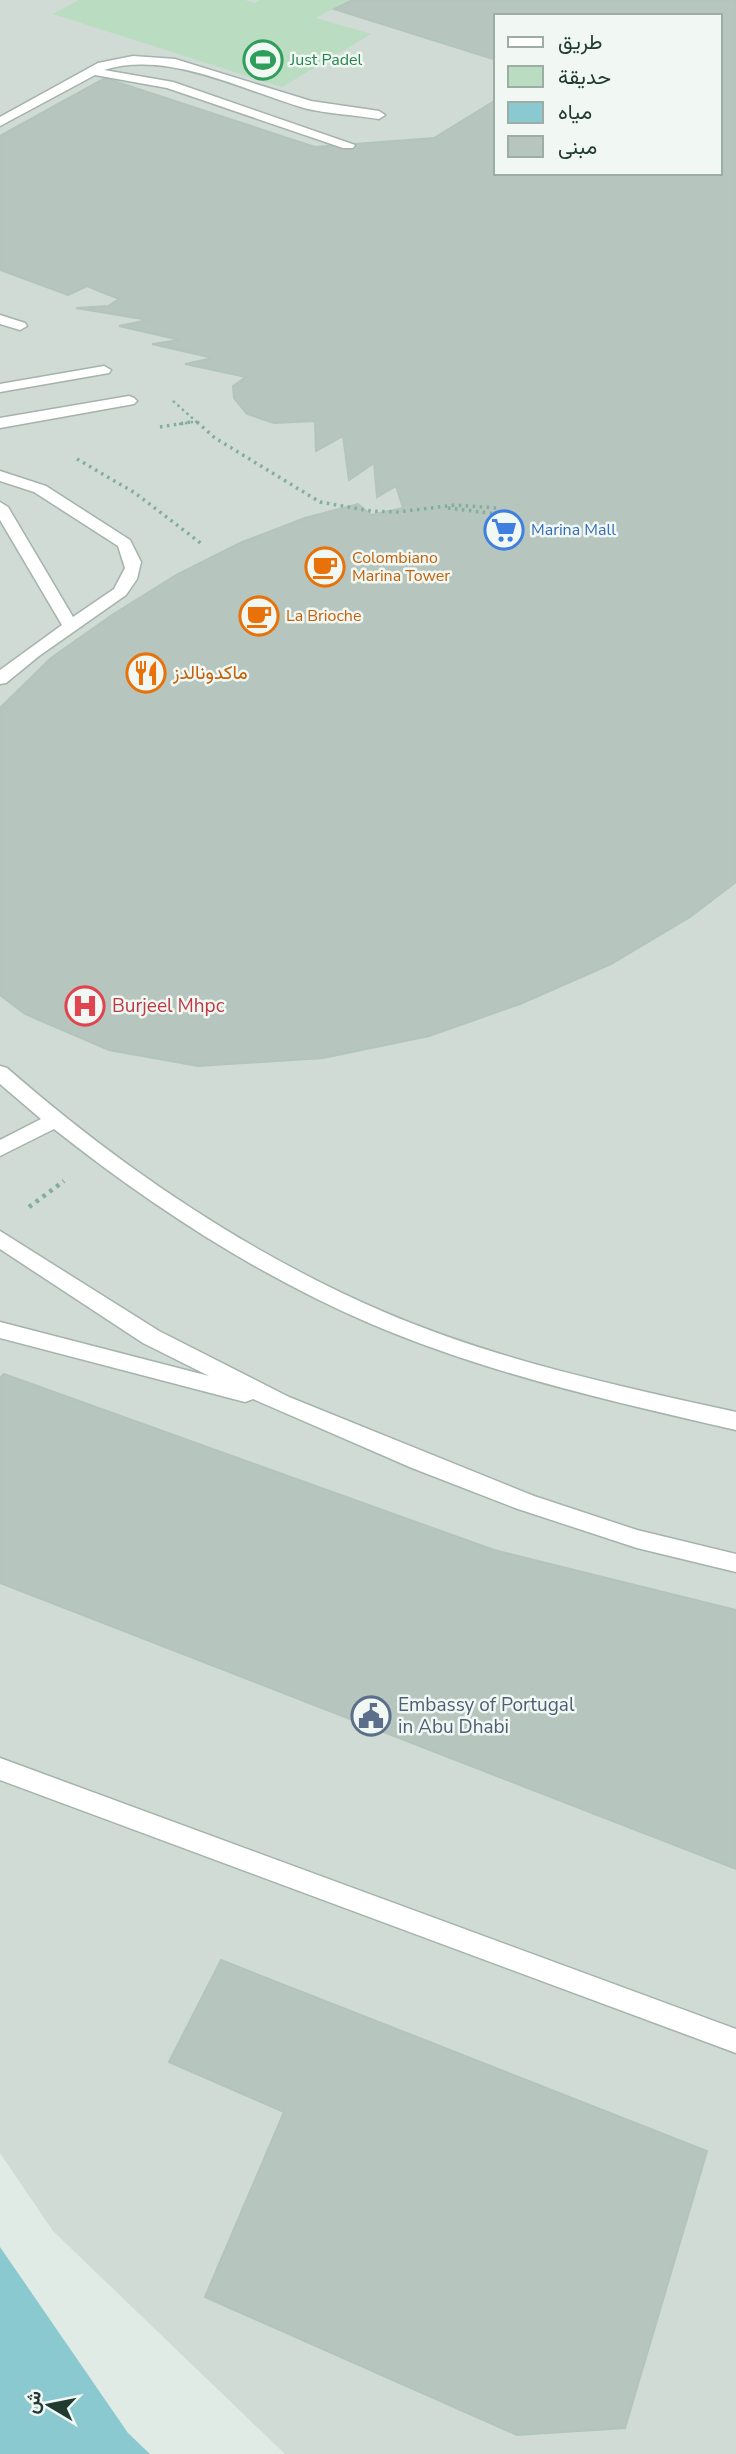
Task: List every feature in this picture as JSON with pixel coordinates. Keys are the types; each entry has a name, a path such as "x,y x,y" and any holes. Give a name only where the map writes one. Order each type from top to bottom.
{"street":[{"path":"0,122 90,72 116,62 162,61 309,105 379,115"},
{"path":"90,72 169,85 348,145"},
{"path":"0,319 20,326"},
{"path":"0,388 104,370"},
{"path":"0,424 129,401"},
{"path":"0,476 40,489 124,543 133,555 135,569 125,586 0,678"},
{"path":"0,507 70,625"},
{"path":"0,1073 53,1121 130,1179 307,1284 394,1324 534,1371 736,1421"},
{"path":"0,1149 53,1121"},
{"path":"0,1239 151,1337 281,1403 526,1503 637,1539 736,1563"},
{"path":"0,1330 281,1403"},
{"path":"0,1769 736,2041"}],"path":[{"path":"167,395 215,438 320,502 371,511 424,511 455,505 497,508"},
{"path":"75,458 135,493 204,545"},
{"path":"447,508 497,514"},
{"path":"22,1212 99,1155"}],"shaded area":[{"path":"0,0 736,0 736,2454 285,2454 53,2231 0,2153"}],"green space":[{"name":"Just Padel","path":"79,0 245,0 255,3 260,0 348,0 316,18 371,34 282,87 53,14"}],"water":[{"path":"0,2247 128,2433 150,2454 0,2454"}],"building":[{"name":"Marina Mall","path":"352,0 736,0 736,882 690,917 611,964 520,1004 429,1036 323,1058 198,1066 109,1050 25,1014 0,995 0,708 51,658 112,615 176,575 240,543 305,518 358,504 371,515 403,508 396,486 377,497 374,463 349,480 343,436 316,451 315,421 274,423 247,414 234,398 233,386 246,377 185,364 213,358 152,344 180,340 119,326 148,320 76,308 108,306 119,299 87,286 68,295 0,270 0,136 105,78 315,147 434,138 494,101 494,175 722,175 722,14 494,14 494,59 334,9"},
{"path":"4,1374 494,1550 736,1610 736,1869 0,1583 0,1378"},
{"path":"221,1960 707,2151 625,2428 517,2435 205,2297 284,2112 169,2062"}],"place":[{"name":"Just Padel","path":"263,60"},
{"name":"Marina Mall","path":"504,530"},
{"name":"Colombiano Marina Tower","path":"325,567"},
{"name":"La Brioche","path":"259,616"},
{"name":"ماكدونالدز","path":"146,673"},
{"name":"Burjeel Mhpc","path":"85,1006"},
{"name":"Embassy of Portugal in Abu Dhabi","path":"371,1716"}]}
